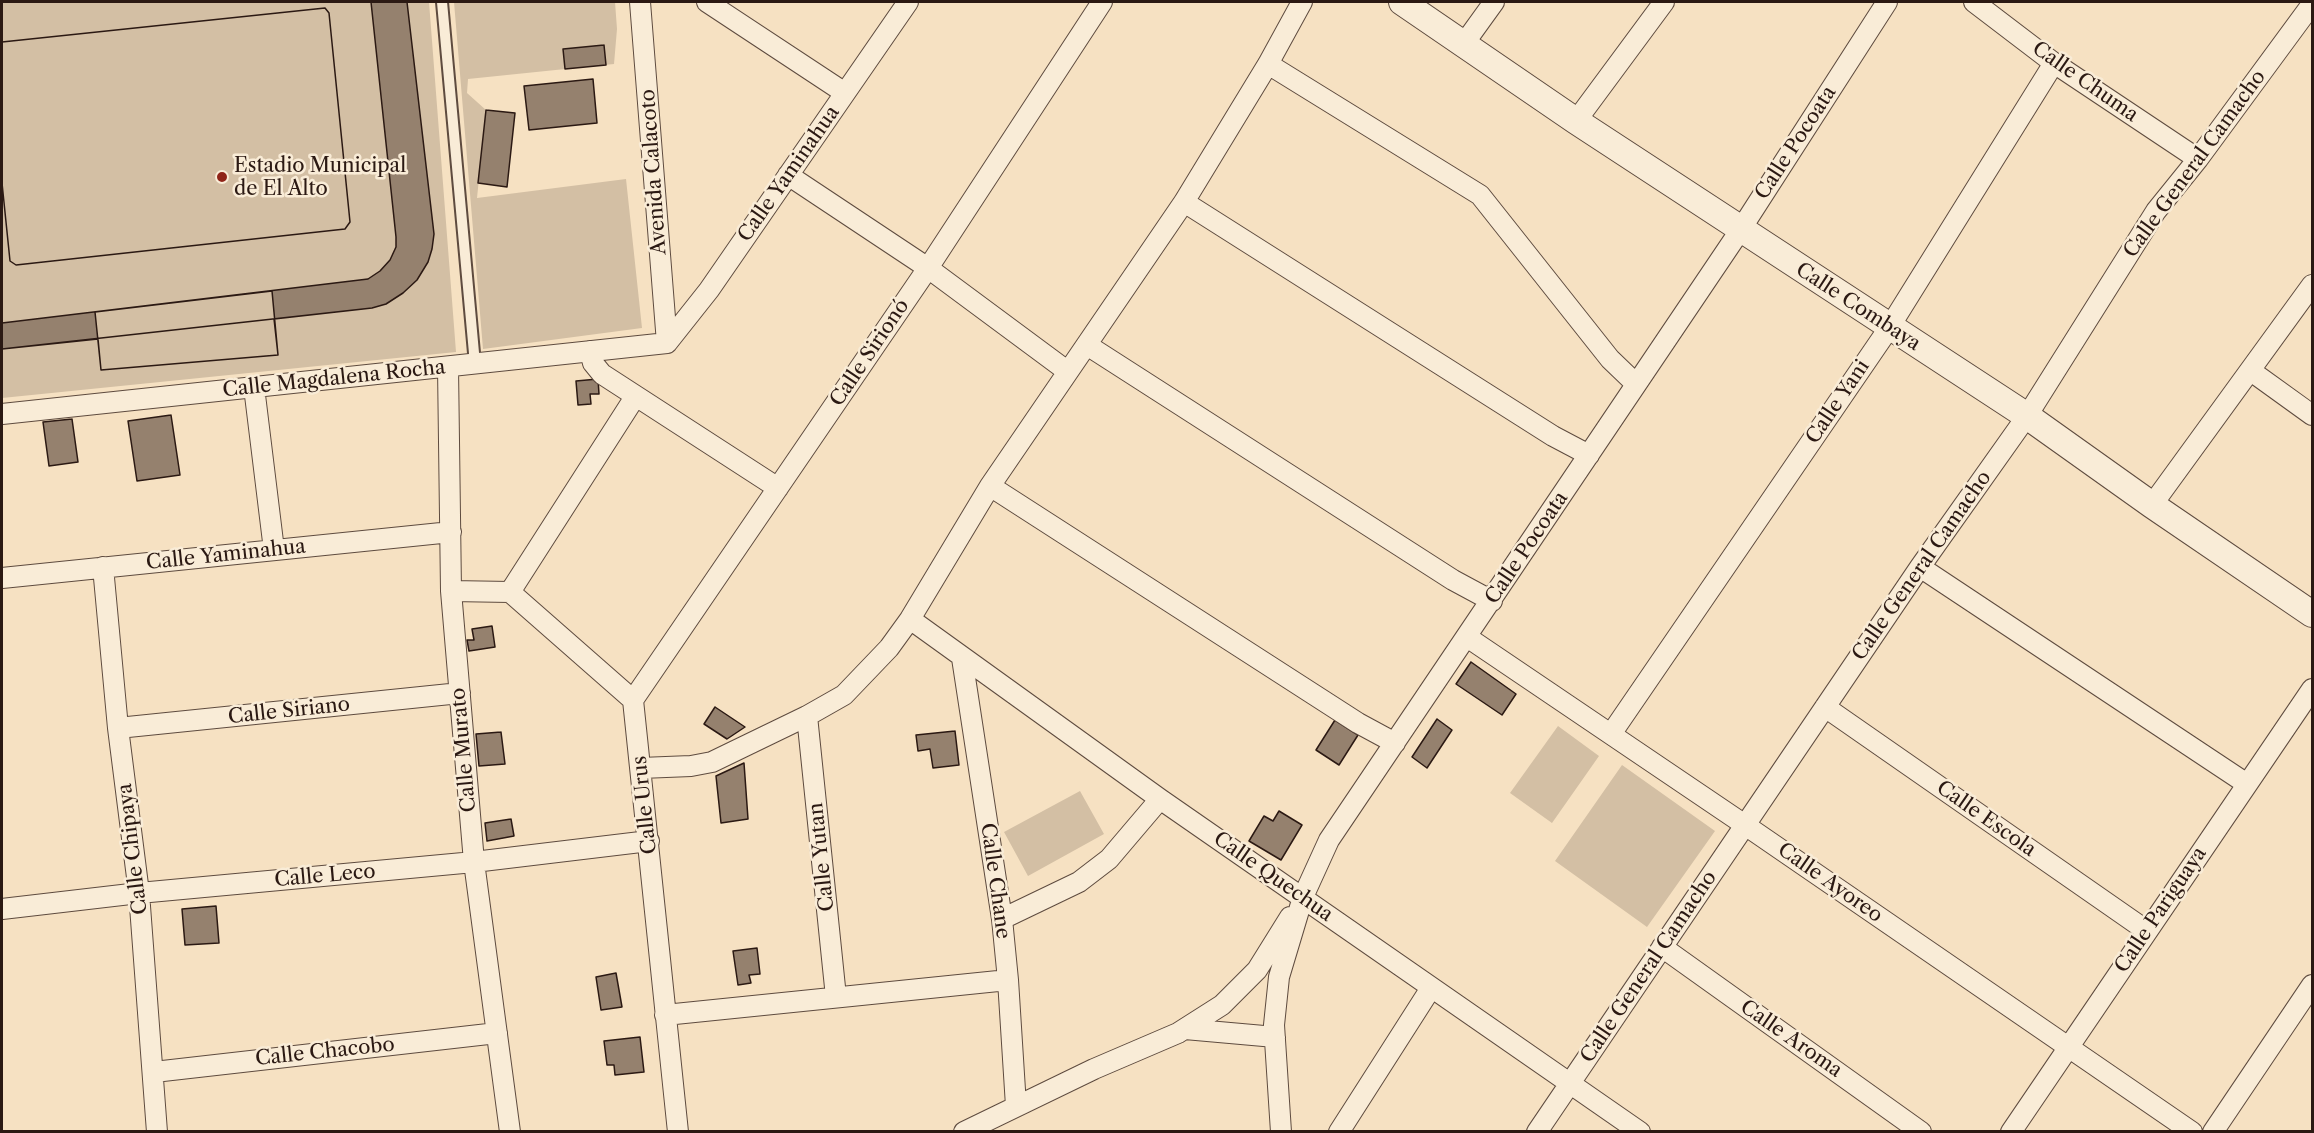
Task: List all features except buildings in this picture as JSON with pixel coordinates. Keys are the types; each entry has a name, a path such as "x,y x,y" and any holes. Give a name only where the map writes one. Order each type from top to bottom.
{"street":[{"name":"Avenida Calacoto","path":"640,2 667,343"},
{"path":"707,2 845,93"},
{"name":"Calle Yaminahua","path":"667,343 709,290 908,2"},
{"name":"Calle Sirionó","path":"633,700 928,268 1102,2"},
{"path":"641,768 691,766 712,762 807,716 844,694 889,648 910,619 990,486 1184,202 1268,64 1302,2"},
{"name":"Calle Combaya","path":"1402,2 1576,122 2027,416 2152,505 2313,614"},
{"path":"1463,45 1494,2"},
{"path":"1576,122 1664,2"},
{"name":"Calle Pocoata","path":"1281,1131 1274,1025 1279,977 1303,897 1329,840 1741,229 1887,2"},
{"name":"Calle Chuma","path":"1974,2 2054,63 2198,159"},
{"name":"Calle General Camacho","path":"1537,1131 1920,567 2027,416 2156,211 2198,159 2313,4"},
{"name":"Calle Yani","path":"1611,734 1890,328 2054,63"},
{"path":"1268,64 1480,195 1610,359 1636,384"},
{"path":"788,175 928,268 1067,371"},
{"path":"1184,202 1553,436 1589,455"},
{"path":"2152,505 2313,285"},
{"name":"Calle Magdalena Rocha","path":"2,414 667,343"},
{"path":"1087,345 1454,580 1492,601"},
{"path":"590,351 593,363 602,374 778,488"},
{"name":"Calle Murato","path":"448,367 451,591 474,862 510,1131"},
{"path":"2251,371 2313,415"},
{"path":"254,387 274,550"},
{"path":"510,592 635,397"},
{"path":"990,486 1358,723 1395,743"},
{"name":"Calle Yaminahua","path":"2,578 451,532"},
{"name":"Calle Chipaya","path":"103,567 118,728 139,893 157,1131"},
{"path":"1920,567 2247,784"},
{"path":"451,591 510,592 633,700"},
{"name":"Calle Quechua","path":"910,619 1160,799 1570,1085 1640,1131"},
{"name":"Calle Ayoreo","path":"1467,637 2192,1131"},
{"name":"Calle Chane","path":"962,658 1002,919 1016,1106"},
{"name":"Calle Pariguaya","path":"2011,1131 2313,689"},
{"name":"Calle Siriano","path":"118,728 460,693"},
{"name":"Calle Urus","path":"633,700 678,1131"},
{"name":"Calle Escola","path":"1825,707 2147,931"},
{"name":"Calle Yutan","path":"807,716 836,998"},
{"path":"1002,919 1080,882 1109,859 1160,799"},
{"name":"Calle Leco","path":"2,909 139,893 474,862 649,841"},
{"path":"964,1131 1185,1029 1222,1005 1257,970 1303,897"},
{"name":"Calle Aroma","path":"1662,947 1921,1131"},
{"path":"665,1015 1008,980"},
{"path":"2213,1131 2313,985"},
{"path":"1339,1131 1431,988"},
{"path":"1185,1029 1275,1036"},
{"name":"Calle Chacobo","path":"154,1072 497,1033"}],"lane":[{"path":"442,2 475,364"}],"shaded area":[{"name":"Estadio Municipal de El Alto","path":"2,2 429,2 456,352 2,398"},
{"path":"454,2 615,2 617,29 614,64 468,79 467,93 486,110 477,198 626,179 642,328 483,349"},
{"path":"1558,726 1599,756 1552,823 1510,793"},
{"path":"1622,765 1715,831 1647,927 1555,861"},
{"path":"1080,791 1104,834 1028,876 1004,832"}],"place":[{"name":"Estadio Municipal de El Alto","path":"222,177"}]}
